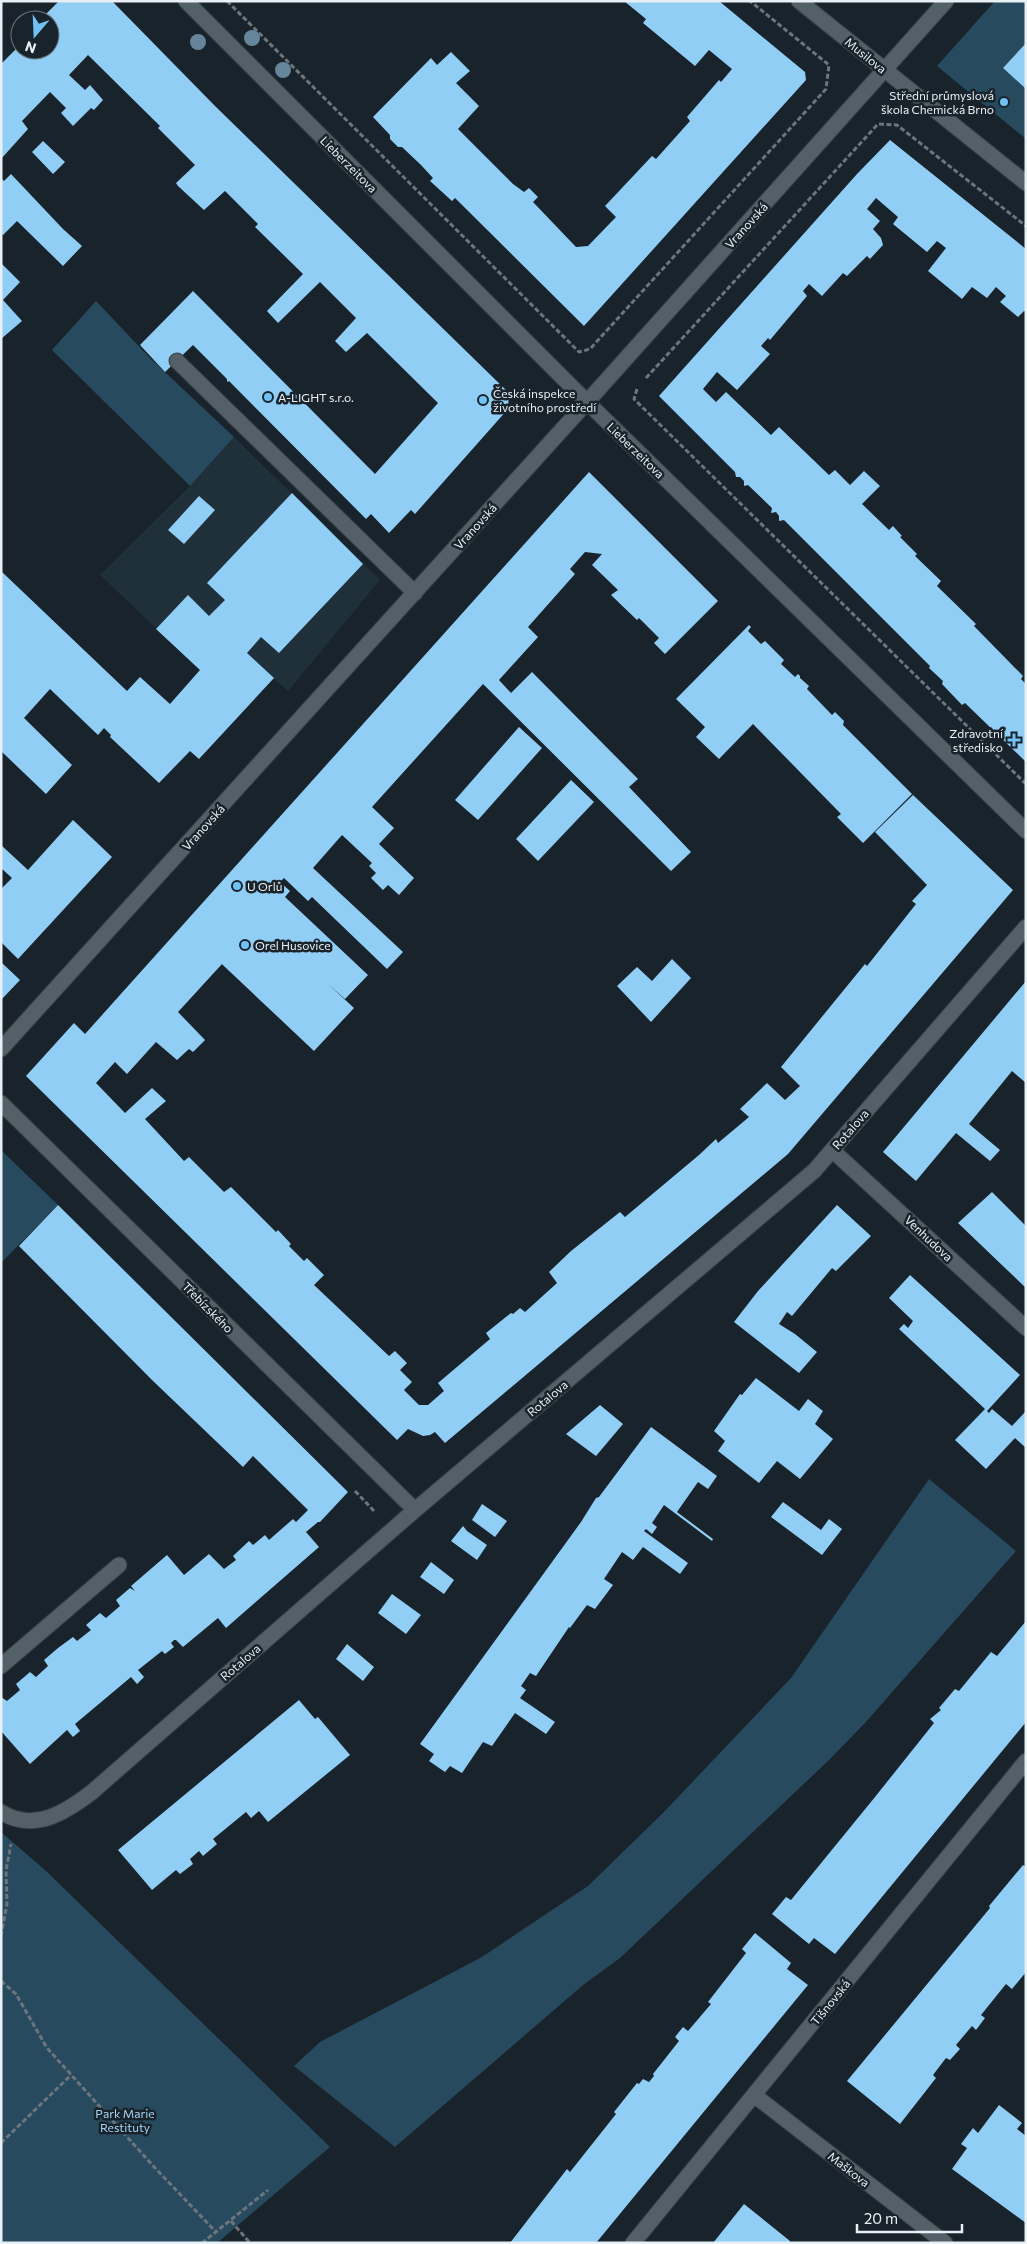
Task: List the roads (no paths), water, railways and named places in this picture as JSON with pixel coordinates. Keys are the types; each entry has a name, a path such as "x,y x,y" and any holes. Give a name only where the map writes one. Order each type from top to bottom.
{"street":[{"name":"Lieberzeitova","path":"186,1 587,402 1026,831"},
{"name":"Musilova","path":"799,1 1026,184"},
{"name":"Vranovská","path":"1,1049 415,593 946,1"},
{"path":"177,361 415,593"},
{"name":"Rotalova","path":"1,1812 29,1821 53,1818 92,1792 415,1510 814,1171 1026,927"},
{"name":"Třebízského","path":"1,1103 415,1510"},
{"name":"Venhudova","path":"832,1150 1026,1328"},
{"path":"1,1666 118,1564"},
{"name":"Tišnovská","path":"633,2243 1026,1761"},
{"name":"Maškova","path":"754,2095 944,2243"}],"place":[{"name":"Střední průmyslová škola Chemická Brno","path":"1004,102"},
{"name":"A-LIGHT s.r.o.","path":"268,397"},
{"name":"Česká inspekce životního prostředí","path":"483,400"},
{"name":"Zdravotní středisko","path":"1014,740"},
{"name":"U Orlů","path":"237,886"},
{"name":"Orel Husovice","path":"245,945"}],"park label":[{"name":"Park Marie Restituty","path":"125,2120"}]}
